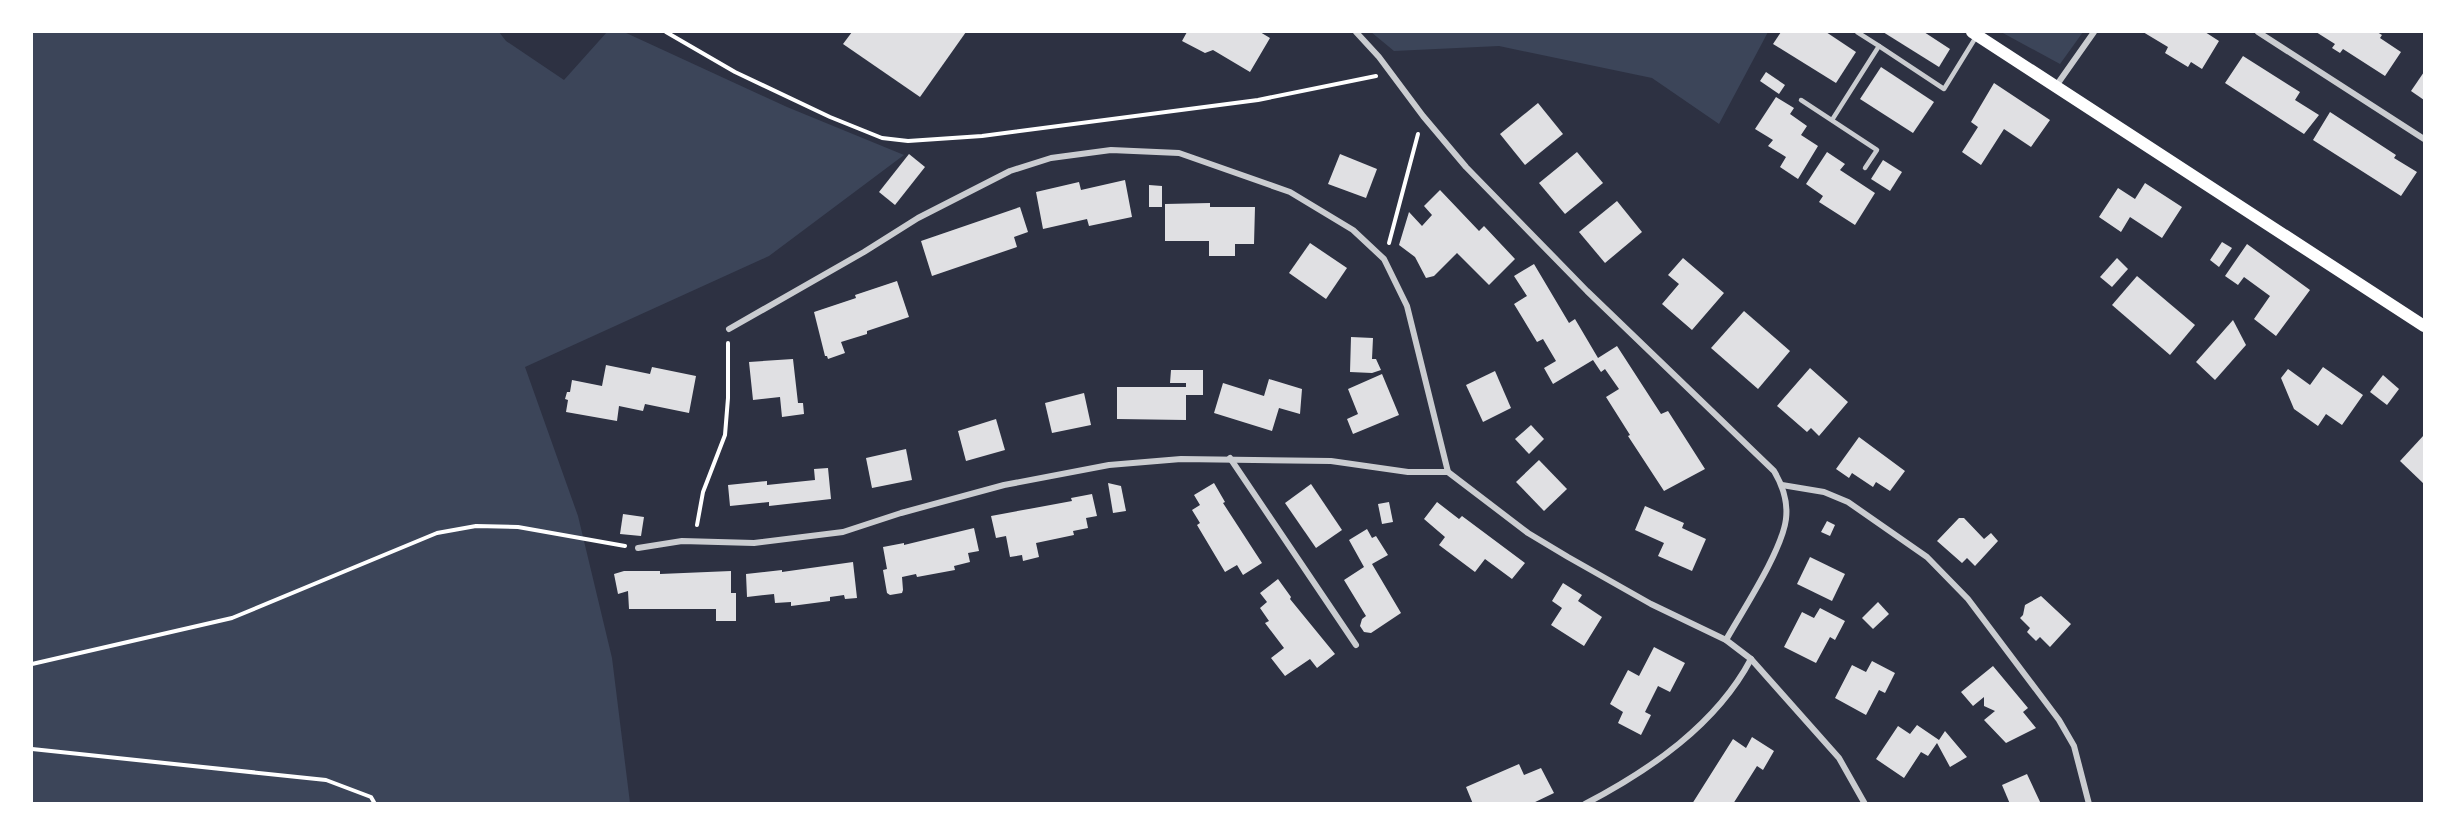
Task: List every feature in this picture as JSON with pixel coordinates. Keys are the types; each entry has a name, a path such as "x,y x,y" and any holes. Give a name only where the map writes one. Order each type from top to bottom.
{"main road":[{"path":"1975,33 2424,326"}],"street":[{"path":"1356,32 1392,73 1423,116 1482,184 1587,291 1774,471 1782,485 1786,519 1780,541 1726,640"},
{"path":"2056,86 2094,32"},
{"path":"2258,32 2424,139"},
{"path":"729,329 864,252 918,218 1010,171 1051,158 1111,150 1179,153 1290,192 1353,230 1384,259 1407,306 1448,472"},
{"path":"1230,458 1356,645"},
{"path":"638,548 682,541 754,543 843,532 900,513 1004,485 1109,465 1181,459 1331,460 1408,472 1448,472 1528,533 1651,604 1726,640 1751,659 1839,758 1865,804"},
{"path":"1782,485 1824,492 1848,502 1927,557 1968,599 2059,720 2074,746 2089,804"},
{"path":"1585,804 1669,753 1717,705 1741,676 1751,659"}],"lane":[{"path":"1857,32 1944,89 1975,33"},
{"path":"1832,120 1878,46"},
{"path":"1801,100 1877,150 1865,168"}],"path":[{"path":"666,32 735,72 830,117 882,138 908,141 982,136 1258,100 1392,73"},
{"path":"1384,259 1423,116"},
{"path":"694,541 702,492 725,435 729,329"},
{"path":"32,664 232,618 437,532 476,526 518,527 638,548"},
{"path":"32,749 326,780 371,797 375,804"}],"shaded area":[{"path":"32,32 499,32 506,41 564,80 607,32 624,32 787,107 904,155 769,256 525,367 578,516 612,658 630,803 32,803"},
{"path":"1371,32 1768,32 1719,124 1652,78 1499,46 1394,51"},
{"path":"2001,32 2083,32 2060,64"}],"building":[{"path":"852,32 966,32 920,97 843,44"},
{"path":"1187,32 1260,32 1270,38 1250,72 1213,50 1205,53 1182,41"},
{"path":"1781,32 1826,32 1856,52 1836,83 1773,44"},
{"path":"1883,32 1924,32 1950,49 1939,67"},
{"path":"2143,32 2205,32 2219,41 2202,69 2191,62 2188,67 2165,53 2168,47"},
{"path":"2316,32 2377,32 2382,35 2380,38 2401,52 2385,76 2343,49 2340,53 2332,48 2335,44"},
{"path":"2243,56 2300,92 2295,100 2319,115 2304,134 2225,83"},
{"path":"1881,67 1934,102 1913,133 1860,99"},
{"path":"1766,72 1785,85 1779,94 1760,81"},
{"path":"2424,72 2424,100 2411,91"},
{"path":"1994,83 2050,120 2031,147 2004,129 1981,165 1962,152 1978,127 1971,122"},
{"path":"1776,97 1794,108 1790,114 1807,126 1801,135 1818,146 1798,179 1780,167 1786,157 1768,146 1773,140 1755,129"},
{"path":"1538,103 1563,134 1525,165 1500,134"},
{"path":"2330,112 2396,155 2394,158 2417,172 2401,196 2313,140"},
{"path":"1577,152 1603,183 1565,214 1539,183"},
{"path":"1827,152 1845,164 1840,170 1875,193 1855,225 1819,202 1823,196 1806,184"},
{"path":"909,154 925,167 895,205 879,192"},
{"path":"1340,154 1377,169 1366,198 1328,184"},
{"path":"1883,160 1902,172 1890,191 1871,179"},
{"path":"1125,180 1132,217 1089,226 1087,219 1043,229 1036,192 1079,182 1081,190"},
{"path":"2145,183 2182,207 2162,238 2130,217 2121,232 2099,217 2118,188 2135,199"},
{"path":"1149,185 1162,186 1162,207 1149,207"},
{"path":"1440,190 1479,231 1484,226 1515,259 1489,285 1457,253 1434,276 1426,278 1415,257 1399,245 1409,212 1422,226 1432,215 1424,206"},
{"path":"1617,201 1642,232 1605,263 1579,232"},
{"path":"1210,203 1210,207 1255,207 1254,244 1235,244 1235,256 1209,256 1209,241 1165,241 1165,204"},
{"path":"1020,207 1028,232 1014,237 1017,247 932,276 921,241"},
{"path":"2222,242 2232,248 2219,267 2210,260"},
{"path":"1310,243 1347,268 1326,299 1289,273"},
{"path":"2247,244 2310,290 2276,336 2254,319 2270,296 2244,277 2238,285 2225,276"},
{"path":"1683,258 1724,293 1692,330 1662,304 1679,284 1668,275"},
{"path":"2117,258 2128,269 2112,287 2100,277"},
{"path":"1534,264 1569,323 1575,319 1598,358 1617,346 1661,414 1668,411 1705,469 1664,491 1606,397 1619,389 1605,369 1601,372 1593,360 1553,384 1544,368 1556,361 1543,339 1537,342 1514,304 1527,296 1514,276"},
{"path":"2137,276 2195,325 2170,355 2112,305"},
{"path":"897,281 909,317 841,342 845,353 828,359 825,356 814,312"},
{"path":"1744,311 1790,351 1758,389 1711,348"},
{"path":"2233,320 2246,345 2215,380 2196,362"},
{"path":"1351,337 1373,338 1372,359 1376,359 1381,370 1372,373 1350,372"},
{"path":"793,359 798,403 803,403 804,414 782,417 780,397 753,400 749,362"},
{"path":"606,365 650,374 652,367 696,376 689,413 645,404 643,411 619,406 617,421 566,412 568,400 565,399 567,392 570,392 572,380 602,386"},
{"path":"2323,367 2363,395 2342,425 2326,414 2318,426 2294,409 2281,378 2288,369 2310,385"},
{"path":"1810,368 1848,402 1819,436 1811,428 1807,432 1777,406"},
{"path":"1171,370 1203,370 1203,395 1186,395 1186,420 1117,419 1117,387 1186,387 1186,383 1170,383"},
{"path":"1495,371 1511,408 1483,422 1466,385"},
{"path":"1382,374 1399,415 1353,434 1347,419 1358,414 1348,389"},
{"path":"2383,375 2399,389 2387,405 2370,392"},
{"path":"1269,379 1302,389 1300,414 1279,408 1272,431 1214,413 1223,383 1264,396"},
{"path":"1084,393 1091,425 1052,433 1045,403"},
{"path":"996,419 1005,450 966,461 958,431"},
{"path":"1531,425 1544,439 1529,454 1515,439"},
{"path":"2424,435 2424,484 2400,461"},
{"path":"1859,437 1905,471 1890,491 1876,482 1873,487 1852,473 1849,478 1836,469"},
{"path":"906,449 912,480 872,488 866,458"},
{"path":"1539,460 1567,489 1544,511 1516,482"},
{"path":"828,468 831,499 769,506 769,502 730,506 728,485 767,481 767,485 815,480 814,469"},
{"path":"1108,483 1121,486 1126,511 1113,513"},
{"path":"1214,483 1225,502 1223,503 1262,563 1243,575 1237,565 1225,572 1197,525 1200,523 1192,510 1200,505 1194,495"},
{"path":"1311,484 1342,530 1316,548 1285,503"},
{"path":"1092,494 1097,516 1086,518 1088,528 1073,531 1074,535 1036,543 1039,557 1023,561 1022,555 1010,557 1006,536 996,538 991,516 1072,501 1071,498"},
{"path":"1389,502 1393,522 1382,524 1378,504"},
{"path":"1437,502 1459,519 1462,516 1525,563 1512,579 1485,559 1475,572 1439,545 1445,537 1424,519"},
{"path":"1645,506 1684,523 1682,528 1706,539 1692,571 1658,556 1664,543 1635,530"},
{"path":"623,514 644,517 641,536 620,534"},
{"path":"1959,518 1964,518 1984,539 1991,533 1998,541 1975,566 1967,558 1962,563 1937,541"},
{"path":"1827,521 1835,525 1830,536 1821,532"},
{"path":"974,528 979,551 968,553 970,562 954,566 955,570 917,577 916,574 902,577 902,593 890,595 887,593 883,570 887,569 883,547 904,543 904,545"},
{"path":"1367,529 1372,538 1376,536 1388,555 1372,564 1401,613 1371,633 1364,632 1360,626 1362,619 1366,616 1344,580 1364,567 1349,540"},
{"path":"1810,557 1845,574 1832,601 1797,584"},
{"path":"853,562 857,598 845,599 844,595 830,597 830,601 791,606 791,602 775,603 774,594 747,597 746,574 782,570 782,572"},
{"path":"624,571 660,571 660,574 731,571 731,593 736,593 736,621 716,621 716,609 629,609 628,591 618,594 614,574"},
{"path":"1278,579 1291,597 1290,599 1335,654 1317,668 1310,659 1285,676 1271,658 1284,648 1265,623 1269,621 1260,608 1267,602 1260,593"},
{"path":"1563,583 1582,595 1578,601 1602,617 1584,646 1551,625 1562,608 1552,601"},
{"path":"2041,596 2071,624 2050,647 2040,637 2036,641 2027,632 2030,628 2020,618 2025,605"},
{"path":"1878,602 1889,614 1873,629 1862,618"},
{"path":"1820,608 1845,621 1835,640 1830,637 1816,663 1784,647 1802,612 1814,618"},
{"path":"1654,647 1685,663 1670,692 1658,686 1645,712 1651,715 1641,735 1618,723 1623,712 1610,704 1628,670 1639,676"},
{"path":"1872,661 1895,673 1885,693 1879,690 1866,715 1835,698 1852,665 1866,672"},
{"path":"1993,666 2028,708 2023,712 2036,728 2006,743 1984,720 1995,711 1984,706 1984,697 1973,706 1961,692"},
{"path":"1917,725 1939,740 1945,731 1967,757 1950,767 1937,743 1928,756 1921,752 1904,778 1876,759 1898,726 1910,734"},
{"path":"1752,737 1774,751 1763,770 1757,766 1733,804 1692,804 1733,739 1746,748"},
{"path":"1519,764 1524,775 1541,768 1554,793 1531,804 1473,804 1466,787"},
{"path":"2027,774 2041,804 2010,804 2002,785"}]}
